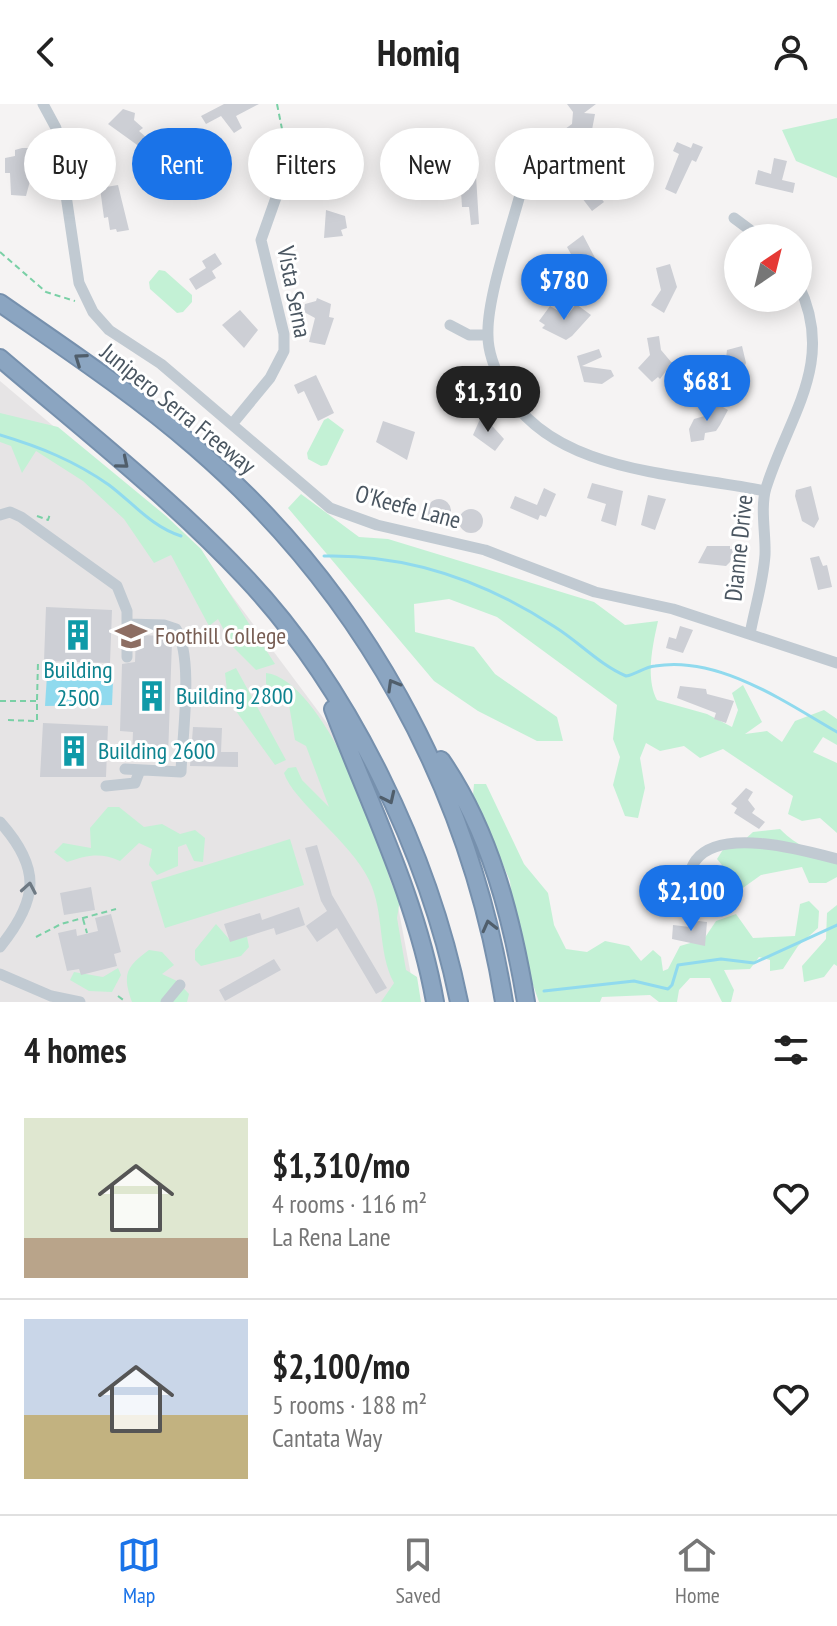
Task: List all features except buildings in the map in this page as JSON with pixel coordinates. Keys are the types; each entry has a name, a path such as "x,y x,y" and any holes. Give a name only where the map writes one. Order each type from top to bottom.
{"highway":[{"name":"Junipero Serra Freeway","path":"0,303 151,411 235,484 301,555 344,610 377,657 420,731 469,858 485,911 504,1002"},
{"path":"0,358 207,537 248,580 323,681 363,747 406,837 438,921 459,1002"},
{"path":"323,681 408,897 427,956 435,1002"},
{"path":"420,731 454,780 471,813 495,872 535,1002"},
{"path":"511,926 526,1002"}],"street":[{"name":"O'Keefe Lane","path":"43,104 56,128 84,299 109,330 161,364 330,508 377,525 485,550 595,592 673,609 837,663"},
{"name":"Vista Serna","path":"233,423 270,378 284,351 284,334 261,240 275,200"},
{"path":"519,200 488,335 494,369 512,403 548,436 587,455 631,468 765,491"},
{"path":"734,218 742,224"},
{"name":"Dianne Drive","path":"750,634 763,580 765,491 804,400 812,352 808,312"},
{"path":"450,325 469,335 488,335"},
{"path":"0,515 10,512 21,517 117,586 126,603 127,657"},
{"path":"125,769 181,772 184,669 176,629 164,625 128,624"},
{"path":"106,786 135,783 140,770"},
{"path":"0,947 26,902 31,875 26,856 2,824"},
{"path":"686,883 696,860 731,841 837,859"},
{"path":"0,974 34,997 80,1002"},
{"path":"166,1002 180,985"}],"path":[{"path":"277,104 281,128"},
{"path":"0,252 46,292 75,301 84,299"},
{"path":"36,516 48,520 50,514"},
{"path":"4,720 37,721 38,662"},
{"path":"0,701 37,701"},
{"path":"36,937 83,918 116,909"},
{"path":"83,918 87,933"},
{"path":"118,996 126,1002"}],"shaded area":[{"name":"Foothill College","path":"0,381 194,545 330,727 383,826 416,1002 0,1002"}],"green space":[{"path":"837,118 837,178 796,161 782,130"},
{"path":"159,270 165,271 192,295 192,302 183,312 177,313 150,289 149,282"},
{"path":"0,413 58,427 166,516 201,549 275,664 256,670 233,647 218,619 209,626 171,555 154,563 124,519 83,481 36,451 22,473 11,446 0,442"},
{"path":"328,418 344,430 327,465 321,466 308,459 307,453 324,420"},
{"path":"301,494 359,537 388,539 594,602 625,625 658,621 651,671 657,700 707,714 732,727 738,710 732,693 743,685 762,722 745,734 767,731 782,742 795,721 824,710 837,719 837,745 823,737 813,752 837,763 837,833 820,818 802,821 788,814 793,796 723,749 700,758 684,746 660,751 646,743 640,758 645,788 638,818 625,816 613,785 620,757 613,739 617,705 497,617 449,599 414,604 415,632 474,647 495,674 557,717 563,741 537,741 478,711 434,681 288,508"},
{"path":"236,668 286,760 275,765 228,700 225,673"},
{"path":"266,673 285,680 303,697 321,719 352,775 374,827 390,880 400,899 397,918 406,970 417,977 421,1002 381,1002 394,983 385,958 374,893 361,866 289,784 284,773 288,768 296,767 302,780 329,807 306,746 295,740 288,699 266,684"},
{"path":"474,784 486,784 524,864 548,893 554,925 566,949 587,952 605,941 629,946 641,961 653,950 661,957 663,971 668,969 680,946 704,939 716,921 736,914 753,938 795,936 800,904 809,901 819,911 818,928 798,946 783,969 770,971 770,960 759,957 750,969 724,970 734,990 731,1002 722,1002 710,978 690,978 679,990 677,1002 659,1002 650,995 602,997 600,1002 539,1002 515,933 510,881 473,795"},
{"path":"108,807 119,807 144,827 162,824 180,834 195,830 205,838 203,862 194,861 186,844 178,847 178,866 157,875 149,865 152,849 139,843 120,861 107,856 94,856 67,862 54,852 63,843 91,848 90,828"},
{"path":"780,829 806,848 837,854 837,877 826,883 809,883 802,867 761,875 733,895 725,893 726,870 717,859 724,848 741,843 753,832"},
{"path":"290,839 304,885 165,928 151,882"},
{"path":"837,905 837,966 834,964 824,977 804,982 802,966 826,939 827,913"},
{"path":"216,924 229,939 247,937 249,947 241,956 201,966 195,960 195,950"},
{"path":"149,950 162,952 174,965 162,974 177,981 189,994 187,1002 132,1002 127,984 128,972 135,961"},
{"path":"118,968 121,975 112,992 89,991 70,980 74,972 103,977"}],"water":[{"path":"47,675 113,681 112,705 45,706"}],"waterway":[{"path":"0,435 43,450 83,469 109,485 152,521 181,536"},
{"path":"324,556 386,560 445,574 501,596 528,611 626,676 655,666 679,664 703,667 727,674 773,695 837,732"},
{"path":"544,991 634,981 668,989 678,965 721,959 754,963 837,925"}],"place":[{"name":"Building 2500","path":"78,635"},
{"name":"Foothill College","path":"131,636"},
{"name":"Building 2800","path":"152,696"},
{"name":"Building 2600","path":"74,751"}]}
